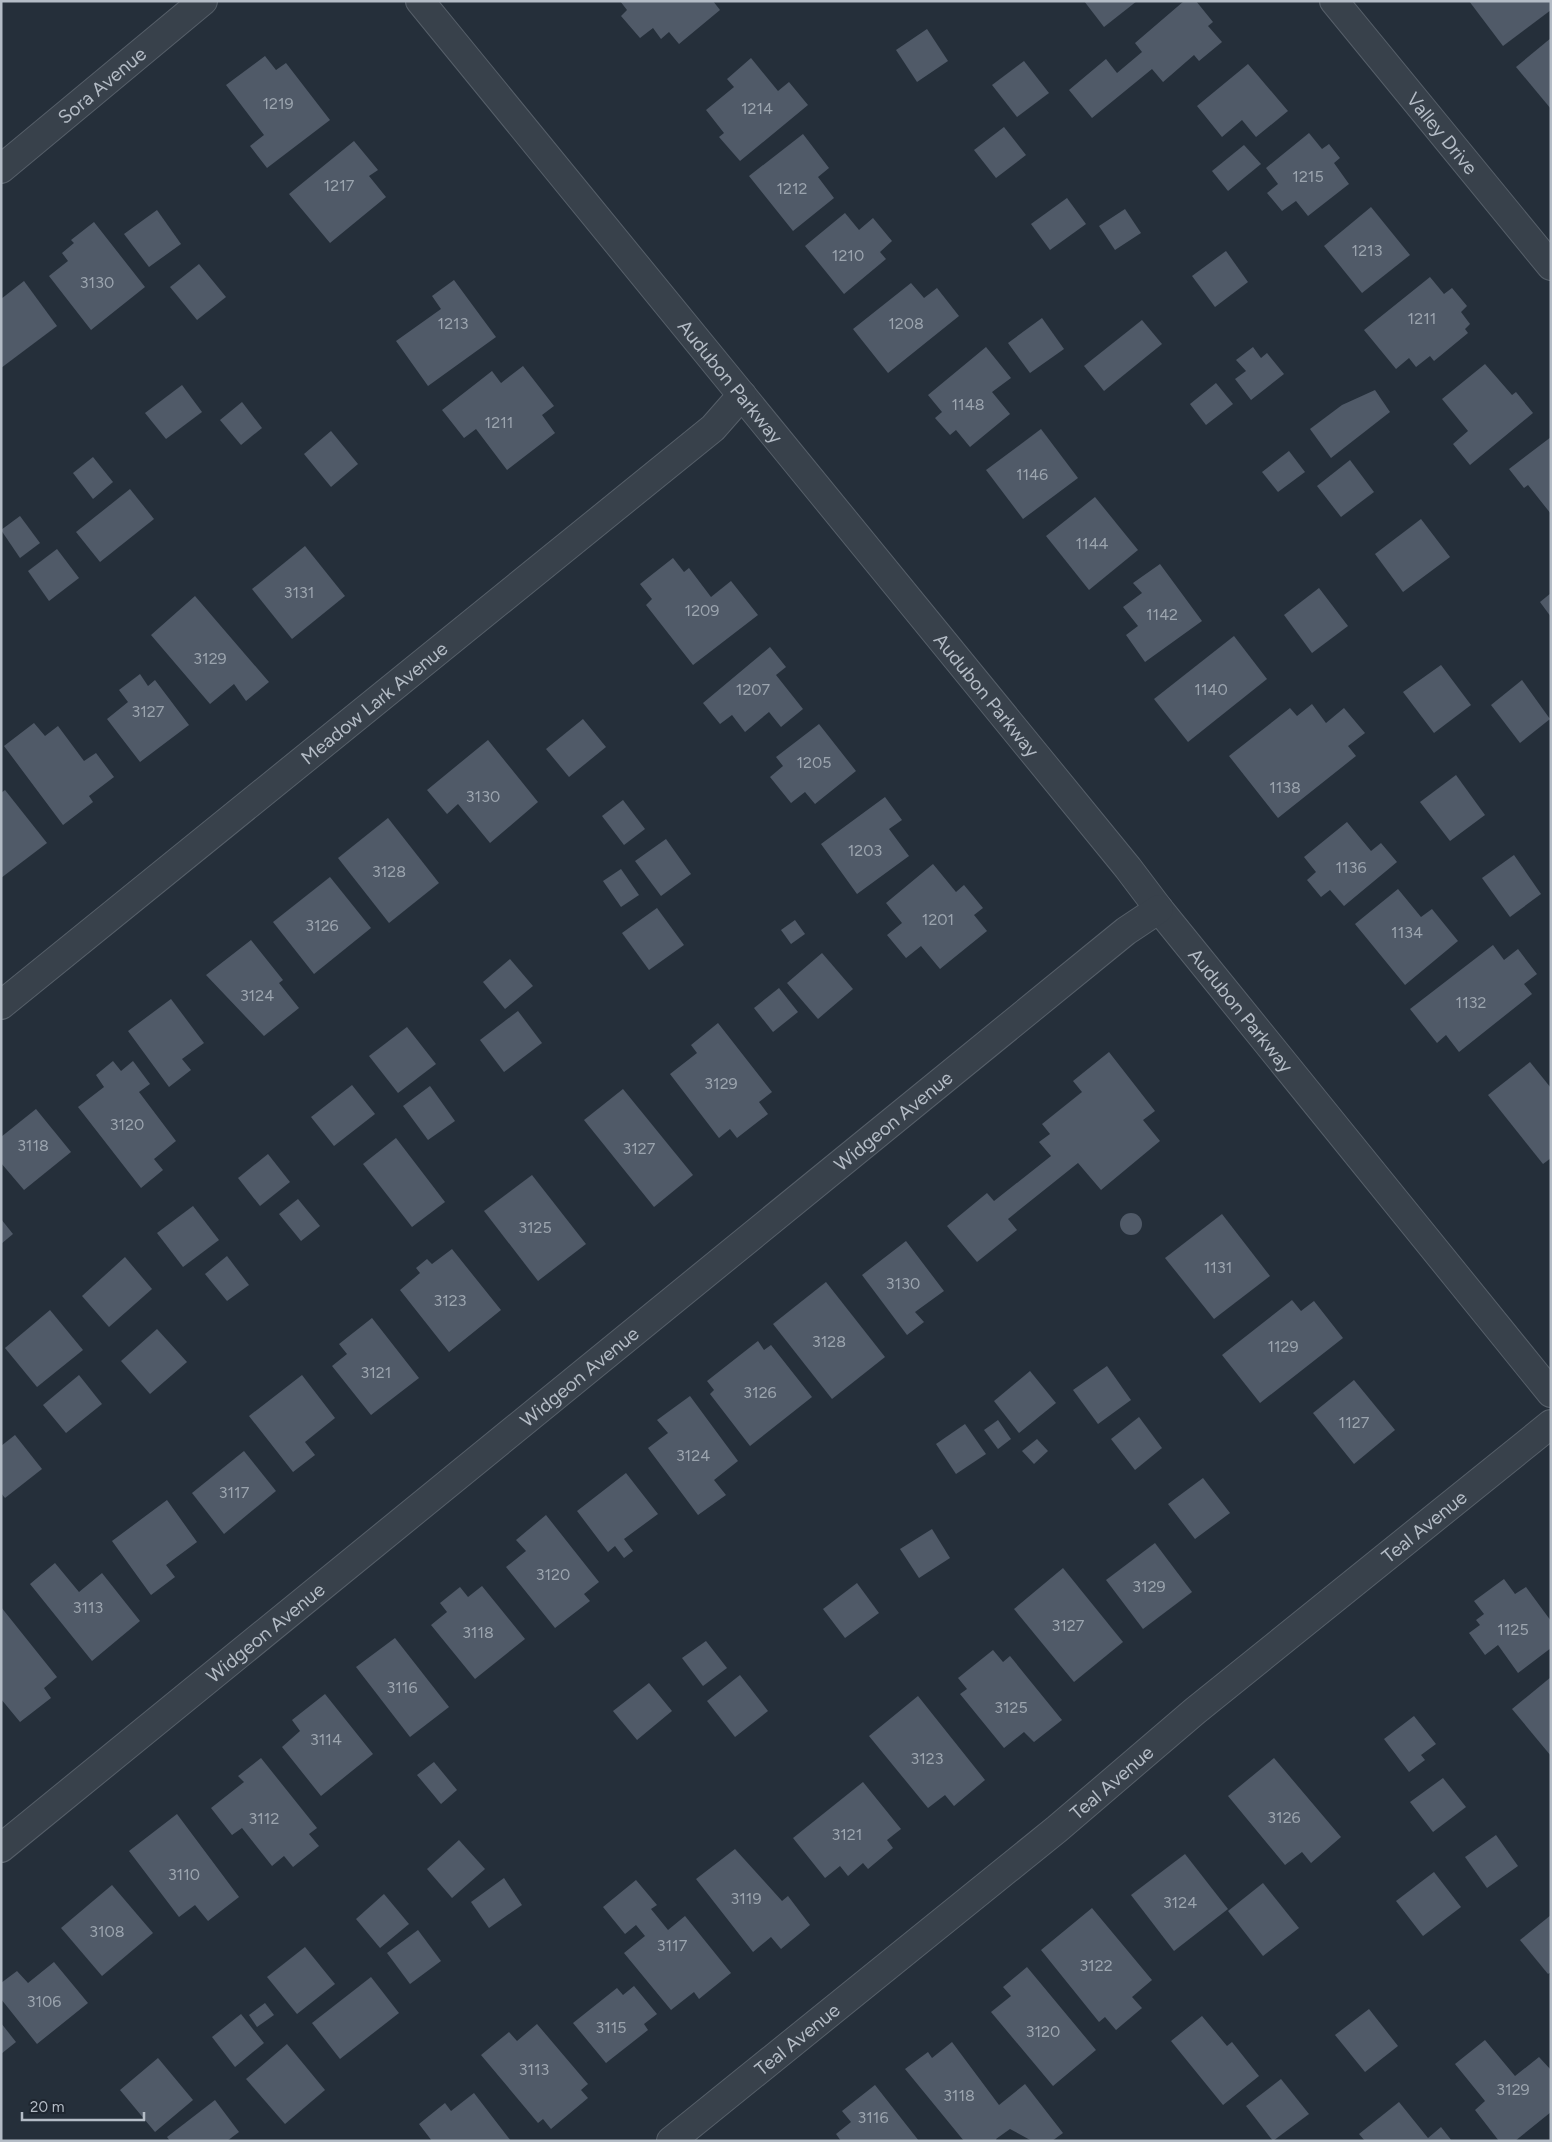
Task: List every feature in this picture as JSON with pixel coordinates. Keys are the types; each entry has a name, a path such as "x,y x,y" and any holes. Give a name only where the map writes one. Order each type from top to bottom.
{"street":[{"name":"Sora Avenue","path":"1,169 203,1"},
{"name":"Audubon Parkway","path":"420,1 1122,860 1159,909 1551,1392"},
{"name":"Valley Drive","path":"1334,1 1551,266"},
{"name":"Meadow Lark Avenue","path":"1,1005 713,428 742,395"},
{"name":"Widgeon Avenue","path":"1,1848 1126,932 1159,909"},
{"name":"Teal Avenue","path":"671,2141 1057,1829 1196,1710 1551,1424"}],"building":[{"path":"620,1 713,1 720,10 679,44 669,32 661,39 653,28 640,38 621,16 627,10"},
{"path":"1084,1 1137,1 1104,27"},
{"path":"1184,1 1196,1 1213,22 1208,26 1222,42 1199,61 1194,55 1163,82 1152,69 1092,118 1069,90 1106,59 1117,73 1142,52 1135,43"},
{"path":"1469,1 1551,1 1551,10 1503,46"},
{"path":"927,29 948,61 917,82 896,50"},
{"path":"1551,38 1551,109 1516,67"},
{"path":"265,56 276,70 286,63 330,120 267,168 250,146 264,135 226,85"},
{"path":"751,58 778,91 789,82 808,105 740,161 719,137 724,133 706,110 734,87 727,79"},
{"path":"1024,61 1049,93 1017,117 992,85"},
{"path":"1248,64 1288,111 1256,137 1242,120 1222,137 1197,106"},
{"path":"1004,127 1026,155 996,178 974,150"},
{"path":"1309,133 1322,149 1329,144 1340,158 1334,163 1349,184 1308,216 1296,201 1282,211 1267,193 1278,184 1266,168"},
{"path":"803,134 829,168 818,177 834,198 793,231 749,176"},
{"path":"354,141 378,170 369,176 386,197 330,243 289,194"},
{"path":"1244,145 1261,164 1228,191 1212,171"},
{"path":"1067,198 1086,224 1050,250 1031,224"},
{"path":"1371,207 1410,255 1362,293 1324,246"},
{"path":"1125,209 1141,233 1115,250 1099,226"},
{"path":"157,210 181,244 149,267 124,234"},
{"path":"845,213 859,230 873,218 892,241 880,252 886,259 844,294 805,246"},
{"path":"94,222 145,287 91,330 49,276 68,261 62,253 74,243 71,240"},
{"path":"1226,251 1248,282 1215,307 1192,276"},
{"path":"199,264 226,297 197,320 170,287"},
{"path":"1430,277 1444,294 1452,288 1467,306 1461,312 1470,324 1465,329 1468,333 1434,361 1430,356 1416,367 1409,358 1396,369 1364,330"},
{"path":"454,280 496,337 428,386 396,341 441,309 432,296"},
{"path":"24,281 57,326 1,368 1,299"},
{"path":"911,283 924,298 937,288 959,316 888,373 853,329"},
{"path":"1042,318 1064,349 1030,373 1008,343"},
{"path":"1142,320 1162,344 1104,391 1084,366"},
{"path":"986,347 1011,378 992,392 1010,414 970,447 956,430 950,435 935,418 942,412 928,395"},
{"path":"1253,347 1261,358 1267,353 1284,374 1251,400 1235,379 1246,371 1236,360"},
{"path":"1485,364 1512,395 1516,392 1533,413 1470,465 1453,444 1468,431 1442,399"},
{"path":"523,366 554,406 542,415 555,433 507,470 476,429 464,438 442,410 492,371 501,383"},
{"path":"1216,383 1233,404 1206,425 1190,404"},
{"path":"182,385 202,412 166,439 145,413"},
{"path":"1375,390 1390,412 1331,458 1310,429 1342,405"},
{"path":"242,402 262,428 241,445 220,420"},
{"path":"1041,429 1078,478 1023,519 986,470"},
{"path":"331,431 358,464 331,487 304,454"},
{"path":"1551,437 1551,514 1528,485 1524,488 1509,469"},
{"path":"1289,451 1305,472 1278,492 1262,472"},
{"path":"93,457 113,482 93,499 73,473"},
{"path":"1350,460 1374,492 1341,517 1317,486"},
{"path":"130,489 154,519 100,562 76,532"},
{"path":"1095,497 1138,550 1089,590 1046,536"},
{"path":"20,516 40,543 20,558 1,530"},
{"path":"1421,519 1450,557 1403,592 1375,554"},
{"path":"305,546 345,596 292,639 252,589"},
{"path":"57,549 79,578 49,601 28,571"},
{"path":"673,558 684,572 689,568 711,597 731,581 758,615 693,665 646,605 652,599 640,584"},
{"path":"1160,564 1202,621 1145,662 1126,635 1138,626 1123,607 1142,593 1133,583"},
{"path":"1319,588 1348,626 1312,653 1284,615"},
{"path":"1551,593 1551,617 1540,602"},
{"path":"195,596 269,682 246,701 234,684 210,704 151,635"},
{"path":"1234,636 1267,679 1188,742 1154,699"},
{"path":"770,647 786,667 776,675 803,709 781,727 769,712 745,732 732,715 720,724 703,703"},
{"path":"1441,665 1471,705 1434,733 1403,692"},
{"path":"140,674 148,686 155,680 189,725 140,762 107,719 128,702 119,690"},
{"path":"1522,680 1550,719 1520,743 1491,705"},
{"path":"1312,704 1326,723 1344,708 1365,733 1348,746 1356,756 1278,818 1229,756 1290,708 1297,716"},
{"path":"583,719 606,747 569,777 546,749"},
{"path":"34,723 45,736 58,726 84,761 96,753 114,777 89,796 93,802 63,825 4,746"},
{"path":"819,724 856,771 815,804 805,792 791,803 770,777 783,766 776,757"},
{"path":"488,740 538,802 490,843 458,804 447,814 427,790"},
{"path":"1456,775 1485,815 1450,841 1420,802"},
{"path":"5,790 47,843 1,878 1,793"},
{"path":"885,797 902,820 889,829 909,856 857,894 821,844"},
{"path":"623,800 645,829 624,845 602,816"},
{"path":"388,818 439,883 389,923 338,858"},
{"path":"1347,822 1371,851 1381,843 1397,862 1344,906 1330,890 1321,897 1307,880 1316,872 1304,857"},
{"path":"666,839 691,874 661,896 635,861"},
{"path":"1514,855 1541,894 1510,917 1482,878"},
{"path":"933,864 956,892 964,885 983,908 974,915 987,931 940,969 921,946 906,958 887,935 902,923 886,903"},
{"path":"621,869 639,895 621,907 603,881"},
{"path":"330,877 371,928 314,974 273,922"},
{"path":"1398,889 1421,917 1432,909 1458,941 1405,985 1355,924"},
{"path":"657,908 684,945 649,970 622,933"},
{"path":"795,920 805,934 791,944 781,930"},
{"path":"251,940 283,980 279,983 299,1008 264,1036 206,975"},
{"path":"1493,945 1504,960 1518,949 1537,974 1524,984 1532,994 1459,1052 1446,1035 1437,1043 1410,1009"},
{"path":"822,953 853,989 818,1019 787,983"},
{"path":"510,959 533,986 505,1009 483,982"},
{"path":"779,988 798,1012 773,1032 754,1008"},
{"path":"171,999 204,1043 182,1059 191,1070 169,1087 128,1031"},
{"path":"518,1011 542,1043 504,1072 480,1040"},
{"path":"718,1023 772,1092 759,1102 768,1114 737,1138 730,1129 719,1138 670,1074 697,1053 691,1045"},
{"path":"407,1027 436,1064 398,1093 369,1056"},
{"path":"1109,1052 1155,1111 1143,1120 1160,1141 1101,1190 1078,1163 1008,1219 1017,1230 977,1262 947,1226 987,1193 994,1201 1051,1156 1039,1142 1050,1134 1042,1124 1082,1092 1073,1081"},
{"path":"113,1061 121,1071 133,1061 150,1084 139,1092 176,1141 154,1159 163,1170 141,1188 78,1107 104,1087 96,1075"},
{"path":"1530,1062 1551,1088 1551,1158 1543,1164 1488,1095"},
{"path":"352,1085 375,1114 334,1146 311,1117"},
{"path":"430,1086 455,1121 428,1140 403,1106"},
{"path":"623,1089 693,1175 654,1207 584,1120"},
{"path":"36,1109 71,1152 24,1190 1,1163 1,1137"},
{"path":"396,1138 445,1202 412,1227 363,1164"},
{"path":"268,1154 290,1182 260,1206 238,1178"},
{"path":"532,1175 586,1244 538,1281 484,1211"},
{"path":"298,1199 320,1226 301,1241 279,1214"},
{"path":"193,1206 219,1240 183,1267 157,1233"},
{"path":"1131,1213 1139,1216 1142,1224 1139,1232 1131,1235 1123,1232 1120,1224 1123,1216"},
{"path":"1222,1214 1270,1276 1214,1319 1165,1258"},
{"path":"1,1219 13,1234 1,1244"},
{"path":"906,1241 944,1291 915,1312 924,1322 907,1335 862,1275"},
{"path":"452,1249 501,1310 449,1352 400,1290 420,1273 416,1268 427,1259 432,1264"},
{"path":"227,1256 249,1285 227,1301 205,1274"},
{"path":"125,1257 152,1289 109,1327 82,1296"},
{"path":"826,1282 885,1357 832,1399 773,1324"},
{"path":"1292,1300 1301,1311 1314,1301 1343,1338 1260,1403 1222,1355"},
{"path":"50,1310 83,1350 37,1387 5,1348"},
{"path":"372,1318 419,1378 371,1415 332,1366 347,1354 339,1344"},
{"path":"157,1329 187,1362 150,1394 121,1361"},
{"path":"758,1341 764,1350 771,1345 812,1397 750,1446 710,1394 714,1390 707,1381"},
{"path":"1107,1366 1131,1400 1098,1424 1073,1390"},
{"path":"1030,1371 1056,1403 1019,1433 994,1401"},
{"path":"79,1375 102,1404 66,1433 43,1405"},
{"path":"302,1375 335,1418 305,1442 315,1455 293,1472 249,1416"},
{"path":"1354,1380 1395,1430 1354,1464 1313,1413"},
{"path":"690,1396 738,1461 714,1480 726,1495 698,1515 648,1448 668,1433 657,1420"},
{"path":"1139,1417 1162,1448 1135,1470 1111,1439"},
{"path":"998,1420 1011,1439 998,1449 984,1430"},
{"path":"965,1424 986,1454 956,1474 936,1444"},
{"path":"15,1435 42,1469 5,1498 1,1493 1,1446"},
{"path":"1037,1439 1048,1451 1034,1464 1022,1451"},
{"path":"244,1451 276,1491 224,1534 192,1493"},
{"path":"626,1473 658,1514 624,1539 633,1551 624,1558 615,1546 608,1552 577,1511"},
{"path":"1203,1478 1230,1513 1195,1539 1168,1504"},
{"path":"167,1500 197,1542 166,1565 175,1577 151,1595 112,1541"},
{"path":"546,1515 599,1582 584,1594 590,1601 555,1628 506,1567 526,1551 516,1540"},
{"path":"932,1529 950,1558 919,1578 900,1549"},
{"path":"1155,1543 1192,1592 1143,1629 1106,1580"},
{"path":"55,1563 79,1592 102,1573 140,1621 92,1661 30,1584"},
{"path":"1063,1568 1123,1642 1074,1682 1014,1609"},
{"path":"1504,1579 1515,1594 1526,1587 1551,1621 1551,1648 1518,1673 1498,1645 1485,1655 1469,1633 1480,1625 1476,1620 1484,1614 1474,1601"},
{"path":"857,1583 879,1613 845,1638 823,1609"},
{"path":"482,1586 525,1639 475,1679 431,1625 447,1612 440,1603 460,1587 468,1597"},
{"path":"1,1607 57,1677 44,1688 51,1698 20,1722 1,1699"},
{"path":"395,1638 449,1707 410,1737 356,1667"},
{"path":"706,1641 727,1668 703,1686 682,1658"},
{"path":"993,1650 1003,1662 1010,1656 1062,1720 1034,1742 1024,1732 1004,1748 960,1694 967,1689 958,1678"},
{"path":"740,1675 768,1711 735,1737 707,1701"},
{"path":"1551,1677 1551,1756 1512,1709"},
{"path":"649,1683 672,1711 637,1740 613,1711"},
{"path":"325,1694 373,1754 321,1796 282,1747 300,1731 292,1720"},
{"path":"918,1696 985,1780 954,1806 945,1795 928,1808 869,1736"},
{"path":"1414,1716 1436,1744 1421,1755 1425,1760 1409,1772 1384,1739"},
{"path":"261,1758 317,1828 309,1834 319,1846 293,1867 284,1856 272,1866 242,1828 232,1835 211,1808 244,1782 238,1776"},
{"path":"1274,1758 1341,1837 1311,1863 1302,1852 1285,1865 1228,1796"},
{"path":"434,1762 457,1790 441,1804 417,1775"},
{"path":"1443,1778 1466,1807 1433,1832 1410,1802"},
{"path":"863,1782 901,1829 887,1840 893,1848 868,1869 863,1863 848,1876 840,1866 825,1878 793,1838"},
{"path":"177,1814 239,1897 208,1921 195,1905 179,1917 129,1851"},
{"path":"1496,1835 1518,1866 1487,1888 1465,1857"},
{"path":"459,1840 485,1869 452,1898 427,1869"},
{"path":"735,1849 782,1901 788,1896 810,1925 781,1949 771,1937 753,1952 696,1879"},
{"path":"1185,1854 1228,1909 1174,1951 1131,1895"},
{"path":"1434,1872 1461,1907 1423,1936 1396,1901"},
{"path":"504,1878 522,1905 489,1928 471,1902"},
{"path":"636,1880 657,1905 651,1909 668,1930 685,1916 731,1973 699,1999 694,1992 671,2010 624,1953 645,1936 636,1925 625,1934 603,1907"},
{"path":"1263,1883 1299,1928 1263,1956 1228,1911"},
{"path":"112,1885 153,1933 102,1976 61,1928"},
{"path":"384,1894 409,1924 380,1948 356,1919"},
{"path":"1092,1908 1152,1980 1132,1997 1142,2008 1116,2030 1105,2017 1099,2022 1041,1950"},
{"path":"1551,1915 1551,1972 1548,1974 1520,1940"},
{"path":"418,1930 441,1961 410,1984 387,1953"},
{"path":"305,1947 335,1984 297,2014 267,1977"},
{"path":"54,1962 88,2003 37,2044 1,1999 1,1983 17,1971 28,1983"},
{"path":"1027,1967 1096,2050 1053,2086 991,2012 1011,1996 1003,1987"},
{"path":"371,1977 399,2013 340,2059 312,2023"},
{"path":"634,1986 657,2014 644,2024 648,2030 606,2063 573,2023 617,1988 623,1995"},
{"path":"265,2003 274,2015 257,2027 249,2015"},
{"path":"1369,2009 1398,2046 1365,2072 1335,2035"},
{"path":"241,2014 264,2043 235,2067 212,2037"},
{"path":"1202,2016 1227,2046 1232,2042 1259,2076 1223,2105 1171,2041"},
{"path":"1,2023 16,2042 1,2054"},
{"path":"537,2024 588,2084 581,2090 588,2098 551,2129 543,2119 538,2123 481,2055 509,2032 517,2041"},
{"path":"1485,2040 1515,2076 1539,2057 1551,2070 1551,2112 1515,2141 1499,2141 1475,2110 1485,2101 1455,2064"},
{"path":"952,2042 999,2105 1025,2084 1063,2133 1052,2141 1032,2141 1010,2129 996,2139 997,2141 964,2141 905,2069 928,2052 932,2058"},
{"path":"287,2044 325,2090 285,2124 246,2079"},
{"path":"158,2058 193,2100 155,2132 120,2090"},
{"path":"1281,2079 1309,2114 1273,2141 1246,2106"},
{"path":"875,2085 919,2141 841,2141 836,2134 851,2122 842,2111"},
{"path":"474,2093 511,2141 432,2141 419,2124 445,2103 451,2111"},
{"path":"215,2100 239,2132 227,2141 170,2141 167,2137"},
{"path":"1399,2102 1428,2138 1441,2127 1452,2141 1365,2141 1359,2134"}]}
